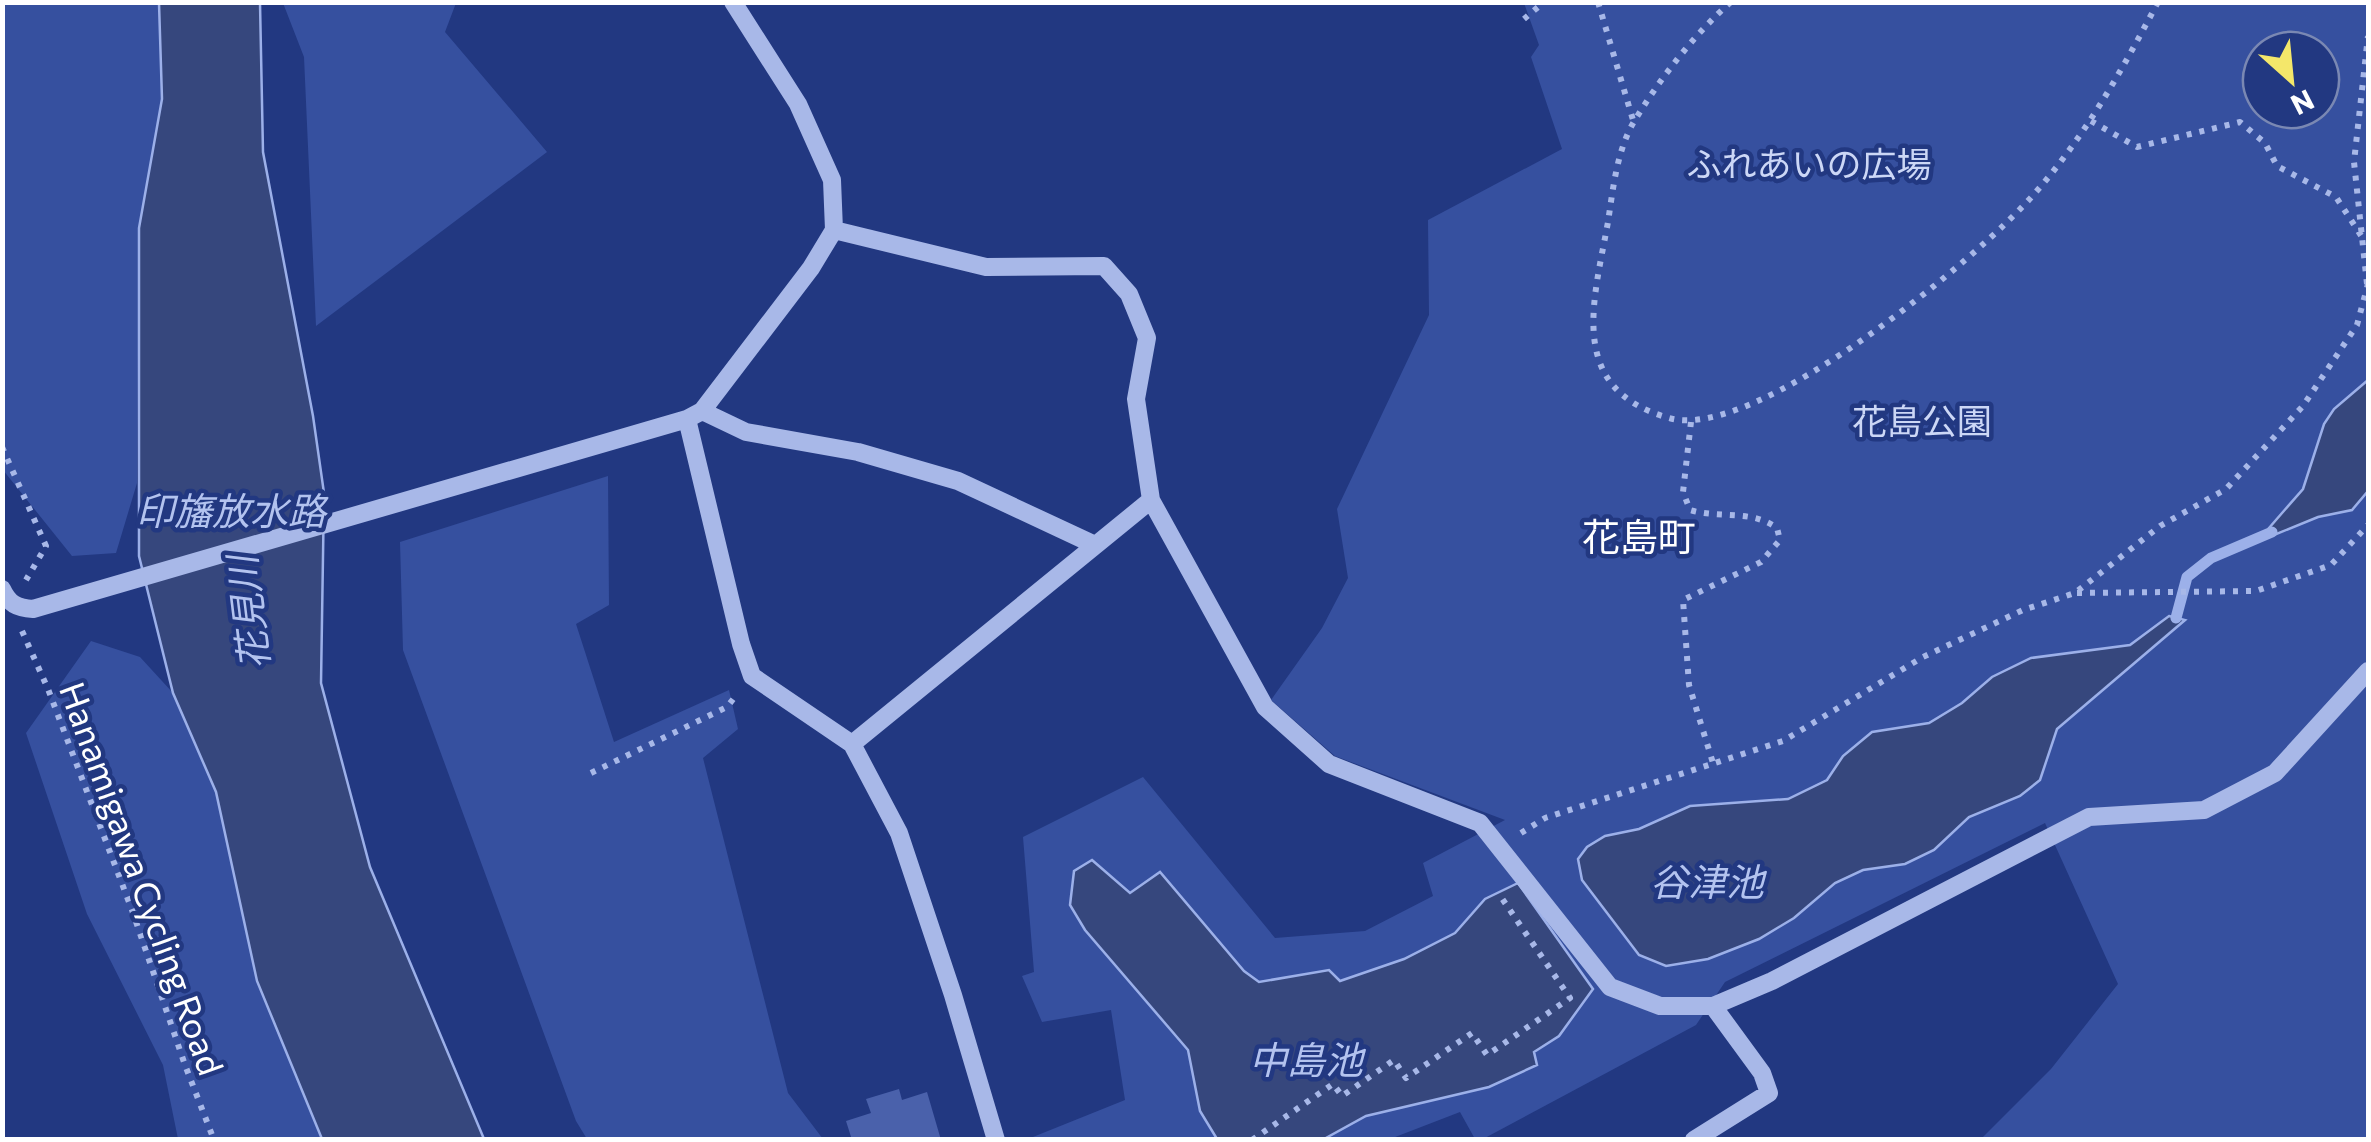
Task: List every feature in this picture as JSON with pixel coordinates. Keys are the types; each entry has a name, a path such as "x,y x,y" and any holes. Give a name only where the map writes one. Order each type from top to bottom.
{"street":[{"path":"4,598 19,608 46,605 694,415 811,268 834,230 832,180 798,104 733,2"},
{"path":"834,230 986,267 1104,266 1128,294 1147,338 1136,399 1152,500 1265,707 1329,764 1480,822 1610,987 1660,1006 1713,1006 1772,982 2089,816 2204,810 2275,772 2368,671"},
{"path":"694,415 746,432 858,452 958,481 1095,545"},
{"path":"694,415 752,676 852,744 900,833 996,1140"},
{"path":"852,744 1152,500"},
{"path":"1694,1140 1769,1093 1762,1074 1713,1006"}],"path":[{"path":"1524,19 1544,2"},
{"path":"1598,2 1633,122"},
{"path":"1731,2 1707,25 1633,122 1614,188 1592,308 1592,336 1600,364 1614,385 1636,404 1668,418 1691,422 1741,408 1824,364 1912,305 1994,235 2035,194 2091,121 2158,2"},
{"path":"2076,593 2160,526 2226,489 2303,406 2358,325 2368,285 2354,162 2368,36"},
{"path":"2091,121 2137,147 2240,122 2265,143 2277,166 2336,197 2362,238"},
{"path":"1691,422 1683,492 1690,510 1761,516 1778,528 1780,540 1761,562 1683,600 1690,685 1712,764"},
{"path":"2,447 46,546 36,564"},
{"path":"1499,846 1546,818 1783,741 1924,657 2023,610 2076,593 2256,592 2331,565 2368,525"},
{"name":"Hanamigawa Cycling Road","path":"22,634 48,689 214,1140"},
{"path":"591,773 726,707 752,676"},
{"path":"1252,1140 1334,1084 1342,1096 1394,1060 1406,1078 1472,1033 1487,1055 1570,998 1497,892"}],"green space":[{"path":"3,3 159,3 162,99 139,228 137,483 116,553 72,556 3,470"},
{"path":"283,3 456,3 445,32 547,152 316,326 304,57"},
{"name":"花島公園","path":"1524,3 2368,3 2368,1139 1981,1139 2051,1069 2118,984 2045,823 1725,982 1696,1025 1483,1139 1475,1139 1460,1112 1390,1139 1028,1139 1125,1100 1111,1010 1042,1022 1022,976 1034,972 1023,837 1143,777 1275,938 1365,931 1433,896 1423,863 1505,820 1335,756 1271,700 1322,628 1348,578 1337,509 1429,315 1428,220 1562,149 1531,57 1539,45"},
{"path":"608,476 609,605 576,624 614,742 729,690 738,729 703,758 788,1093 823,1139 587,1139 576,1121 403,650 400,542"},
{"path":"91,641 140,657 173,693 216,792 257,981 322,1139 178,1139 163,1065 87,914 26,733"}],"water":[{"name":"印旛放水路","path":"159,3 260,3 263,152 324,493 321,683 370,867 484,1139 322,1139 257,981 216,792 173,693 139,556 139,228 162,99"},
{"path":"2368,380 2368,491 2352,510 2318,517 2274,535 2269,528 2303,489 2324,424 2334,409"},
{"name":"谷津池","path":"2169,616 2185,620 2057,729 2040,780 2020,796 1969,817 1934,850 1905,864 1863,870 1835,883 1794,918 1759,939 1708,959 1666,966 1639,955 1582,880 1578,859 1587,847 1605,836 1639,829 1690,806 1788,799 1827,780 1843,756 1872,732 1929,723 1962,703 1992,677 2031,658 2130,645"},
{"name":"中島池","path":"1092,860 1130,893 1160,872 1244,971 1259,982 1329,970 1340,981 1404,959 1455,933 1485,899 1518,883 1593,989 1559,1036 1534,1052 1537,1065 1489,1087 1366,1116 1324,1139 1217,1139 1200,1111 1188,1050 1085,930 1070,905 1074,871"}],"building":[{"path":"899,1089 902,1100 927,1092 941,1140 852,1140 846,1121 871,1113 866,1099"}],"waterway":[{"path":"2176,618 2187,577 2211,558 2272,532"}],"district":[{"name":"花島町","path":"1639,535"}],"park label":[{"name":"ふれあいの広場","path":"1809,162"}],"water label":[{"name":"花見川","path":"247,613"}]}
